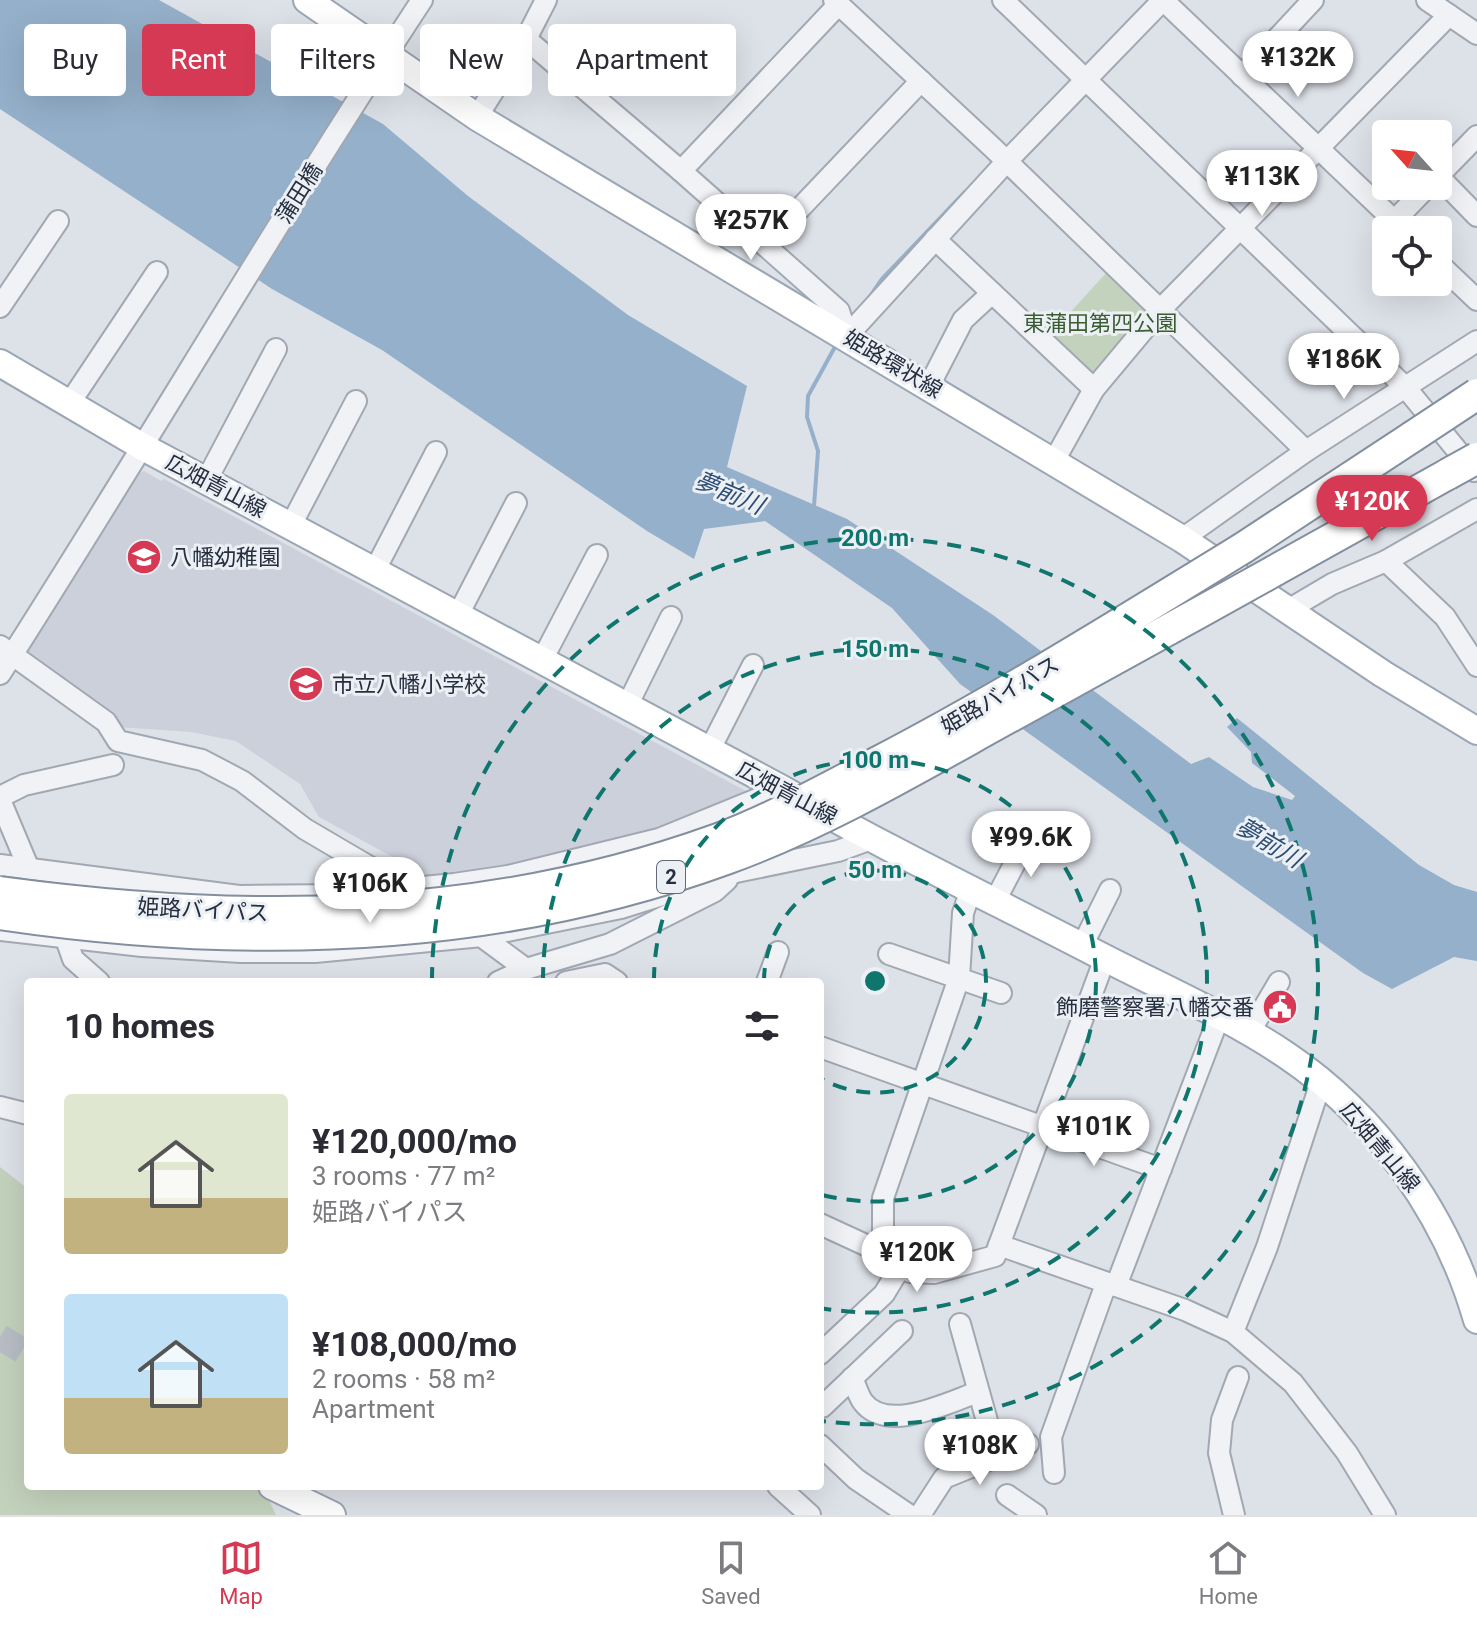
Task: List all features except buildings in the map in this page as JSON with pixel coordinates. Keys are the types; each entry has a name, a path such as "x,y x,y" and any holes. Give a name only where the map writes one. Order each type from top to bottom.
{"highway":[{"name":"姫路バイパス","path":"0,892 152,909 220,913 355,912 422,907 503,895 577,879 652,860 719,838 787,809 962,719 1243,548 1477,394"},
{"name":"姫路バイパス","path":"0,914 219,935 355,934 504,917 578,903 657,882 728,858 898,780 1274,571 1462,474 1477,458"}],"main road":[{"name":"姫路環状線","path":"307,0 334,24"},
{"name":"姫路環状線","path":"404,77 847,336 1182,539 1383,674 1477,731"},
{"name":"広畑青山線","path":"0,363 143,447 871,839 1286,1054 1358,1114 1419,1190 1472,1283 1477,1320"},
{"path":"281,1490 332,1515"}],"street":[{"name":"蒲田橋","path":"404,27 422,0"},
{"path":"532,27 546,0"},
{"path":"1003,0 1406,388 1462,474"},
{"path":"847,336 935,239 1000,155 1081,74 1163,0 1389,216"},
{"path":"1242,76 1313,0"},
{"path":"1427,0 1477,34"},
{"path":"681,171 837,2 1306,451"},
{"path":"1054,461 1094,389 1160,310 1449,15"},
{"path":"532,44 839,311 847,336"},
{"path":"765,245 921,81"},
{"name":"蒲田橋","path":"0,674 6,651 143,447 360,96"},
{"path":"477,117 490,96"},
{"path":"1477,136 1438,176 1477,216"},
{"path":"0,307 58,221"},
{"path":"935,239 1094,389"},
{"path":"69,404 157,272"},
{"path":"1452,276 1477,300"},
{"path":"929,386 963,320 992,293"},
{"path":"1182,539 1306,451 1477,341"},
{"path":"206,481 276,349"},
{"path":"291,525 356,401"},
{"path":"375,570 436,452"},
{"path":"458,615 516,503"},
{"path":"1288,610 1332,584 1386,561 1477,509"},
{"path":"542,660 597,555"},
{"path":"1386,561 1445,617 1477,666"},
{"path":"627,706 671,617"},
{"path":"6,651 106,722 118,741 202,760 242,781 305,829 407,888 482,936 526,969"},
{"path":"709,751 753,665"},
{"path":"29,869 0,798 24,785 113,765"},
{"path":"0,865 239,896 342,895 494,878 575,861 659,839 782,789"},
{"path":"995,901 1029,836"},
{"path":"0,930 66,939 241,952 315,952 482,936 621,908 736,872 838,851 871,839"},
{"path":"507,978 526,969 610,944 715,891 736,872"},
{"path":"883,1253 883,1198 959,978 963,913 971,889"},
{"path":"824,1226 883,1253 910,1272 934,1273 995,1256 1042,1125 1110,890"},
{"path":"66,939 73,959 94,978"},
{"path":"768,978 778,952"},
{"path":"889,954 1001,993"},
{"path":"586,978 605,974 611,978"},
{"path":"1249,1033 1279,982"},
{"path":"1054,1473 1051,1437 1161,1169 1219,1017"},
{"path":"824,1048 1161,1169"},
{"path":"1233,1332 1267,1247 1321,1082"},
{"path":"0,1107 24,1113"},
{"path":"999,1245 1185,1310 1233,1332 1293,1383 1347,1453 1385,1515"},
{"path":"824,1350 884,1294 901,1266"},
{"path":"960,1324 997,1457"},
{"path":"824,1405 902,1331"},
{"path":"1234,1515 1219,1453 1222,1420 1238,1377"},
{"path":"852,1378 862,1401 870,1410 904,1417 978,1392"},
{"path":"824,1449 856,1479 907,1514 944,1478 1028,1444"},
{"path":"782,1490 810,1515"},
{"path":"1007,1495 1036,1515"}],"shaded area":[{"name":"市立八幡小学校","path":"144,471 757,797 586,853 433,879 319,817 300,784 236,741 191,732 118,727 24,653 137,474"}],"green space":[{"name":"東蒲田第四公園","path":"1106,273 1147,311 1093,377 1049,336"},
{"path":"0,1167 24,1186 24,1490 264,1490 276,1515 0,1515"}],"water":[{"name":"夢前川","path":"0,0 159,0 202,24 142,24 142,96 255,96 255,53 271,62 271,96 332,96 383,124 468,196 628,315 747,386 727,467 847,519 993,615 1191,764 1209,757 1253,787 1292,800 1295,796 1252,763 1251,752 1227,727 1237,718 1419,865 1454,885 1477,892 1477,961 1454,957 1392,989 1363,973 960,684 892,608 765,521 704,529 694,559 647,531 382,350 272,289 0,109"}],"waterway":[{"path":"869,298 882,279 965,192"},
{"path":"814,506 818,451 807,417 808,396 836,345"}],"tunnel":[{"path":"0,1337 24,1352"}],"place":[{"name":"八幡幼稚園","path":"144,557"},
{"name":"市立八幡小学校","path":"306,684"},
{"name":"飾磨警察署八幡交番","path":"1280,1007"}]}
